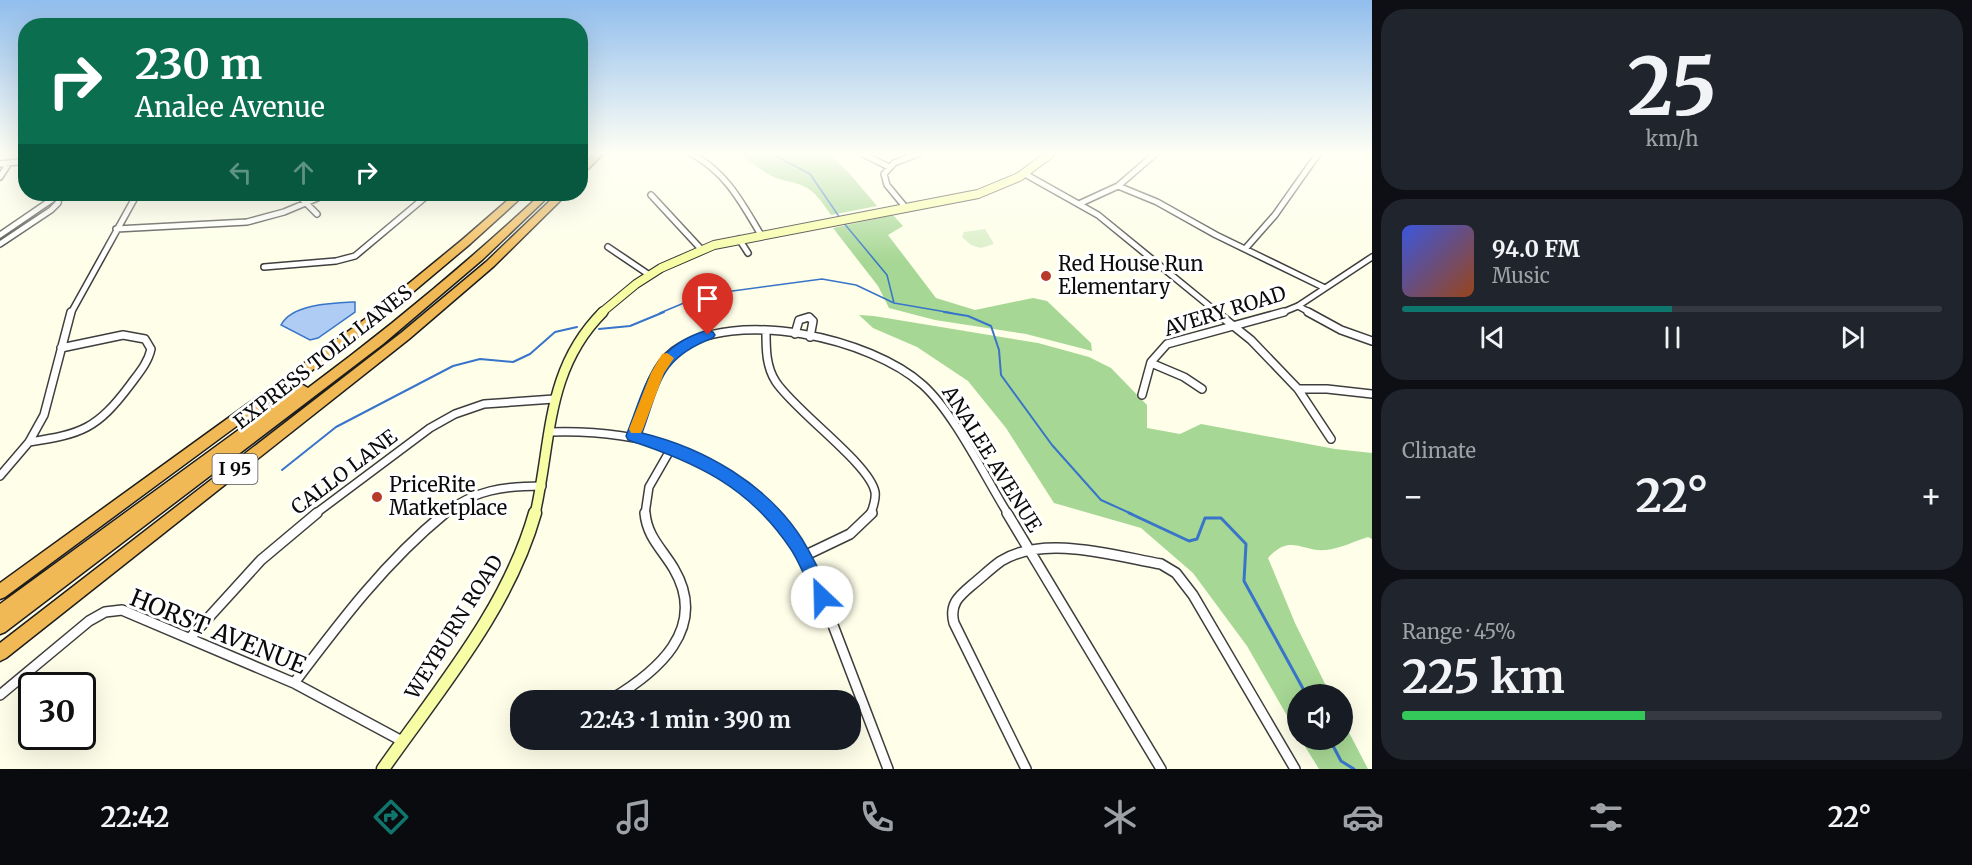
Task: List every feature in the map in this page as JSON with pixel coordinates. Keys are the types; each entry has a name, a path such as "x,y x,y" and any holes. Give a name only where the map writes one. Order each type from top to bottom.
{"highway":[{"name":"I 95","path":"0,592 372,320 511,201"},
{"name":"EXPRESS TOLL LANES","path":"0,613 374,335 461,263 529,201"},
{"name":"EXPRESS TOLL LANES","path":"0,627 379,341 471,264 538,201"},
{"name":"I 95","path":"0,653 397,343 490,264 555,201"}],"street":[{"path":"732,190 760,235"},
{"path":"891,190 906,208"},
{"name":"WEYBURN ROAD","path":"383,769 502,593 529,534 542,486 554,399 568,360 587,328 613,300 648,274 701,249 739,239 990,190"},
{"path":"1056,190 1081,203 1106,221 1262,350 1298,389 1331,439"},
{"path":"1081,203 1110,190"},
{"path":"1127,190 1157,202 1324,288"},
{"path":"1245,249 1261,234 1294,190"},
{"path":"651,195 701,249"},
{"path":"0,235 50,201"},
{"path":"0,244 51,210 58,201"},
{"path":"0,476 29,442 44,415 72,308 133,201"},
{"path":"116,229 246,222 271,216 311,201"},
{"path":"264,267 336,261 355,256 421,201"},
{"path":"306,203 317,214"},
{"path":"739,239 748,253"},
{"path":"608,248 648,274"},
{"name":"AVERY ROAD","path":"1142,395 1157,350 1170,342 1298,306 1372,257"},
{"path":"1298,306 1341,330 1372,341"},
{"path":"795,334 799,320 809,317 813,321 810,337"},
{"path":"766,332 768,365 779,387 792,403 860,464 869,477 874,493 872,510 860,527 837,542 804,556"},
{"name":"ANALEE AVENUE","path":"633,436 665,360 675,350 694,340 716,333 795,334 846,346 886,360 926,387 946,412 1161,769"},
{"path":"29,442 79,433 100,422 113,408 151,354 148,343 132,335 61,348"},
{"path":"1151,363 1184,377 1202,389"},
{"path":"1298,389 1327,389 1372,394"},
{"name":"CALLO LANE","path":"190,638 261,560 298,527 430,428 455,414 484,404 554,399"},
{"path":"549,432 592,432 633,436 672,447 724,474 760,501 787,531 804,556 888,769"},
{"path":"625,690 665,661 677,641 684,621 686,601 681,583 674,568 653,540 644,514 648,489 672,447"},
{"path":"294,682 381,571 407,544 453,506 488,489 542,486"},
{"path":"1026,769 954,623 952,610 955,599 994,566 1030,551 1054,548 1151,561 1176,573 1193,595 1295,769"},
{"name":"HORST AVENUE","path":"0,695 77,630 105,612 122,610 294,682 402,741"}],"green space":[{"path":"810,190 863,190 877,206 831,215"},
{"path":"893,215 903,226 888,235 936,298 975,310 1033,298 1047,301 1091,343 1092,351 1026,334 935,320 889,308 878,286 833,228"},
{"path":"985,229 994,244 981,248 971,245 962,237 964,232"},
{"path":"859,315 1038,343 1089,357 1111,368 1147,405 1147,428 1180,434 1201,424 1335,449 1372,453 1372,539 1368,537 1342,547 1326,550 1296,545 1283,546 1268,558 1295,623 1325,684 1287,684 1287,716 1247,646 1193,573 1141,528 1054,503 1006,428 968,381 917,347 873,328"},
{"path":"1353,740 1368,769 1319,769 1307,750 1353,750"}],"water":[{"path":"355,302 355,312 318,338 310,340 281,325 286,318 303,309 325,304"}],"waterway":[{"path":"821,190 840,218"},
{"path":"843,222 887,275 894,303"},
{"path":"660,313 703,295 822,279 856,285 894,303"},
{"path":"894,303 952,313"},
{"path":"599,329 630,326 664,312"},
{"path":"944,312 968,316 991,326 999,350 1001,375 1052,445 1101,500 1132,514"},
{"path":"282,470 336,427 453,366 480,359 513,362 530,354 555,332 577,327"},
{"path":"1129,513 1189,541 1197,539 1205,518 1221,518 1246,544 1244,581 1301,684"},
{"path":"1335,750 1341,761 1354,769"}],"slow traffic":[{"path":"636,429 661,365 667,358"}],"place":[{"name":"Red House Run Elementary","path":"1046,276"},
{"name":"PriceRite Matketplace","path":"377,497"}],"route":[{"path":"708,335 675,350 661,365 633,436 672,447 700,460 735,481 760,501 796,544 822,597"}]}
